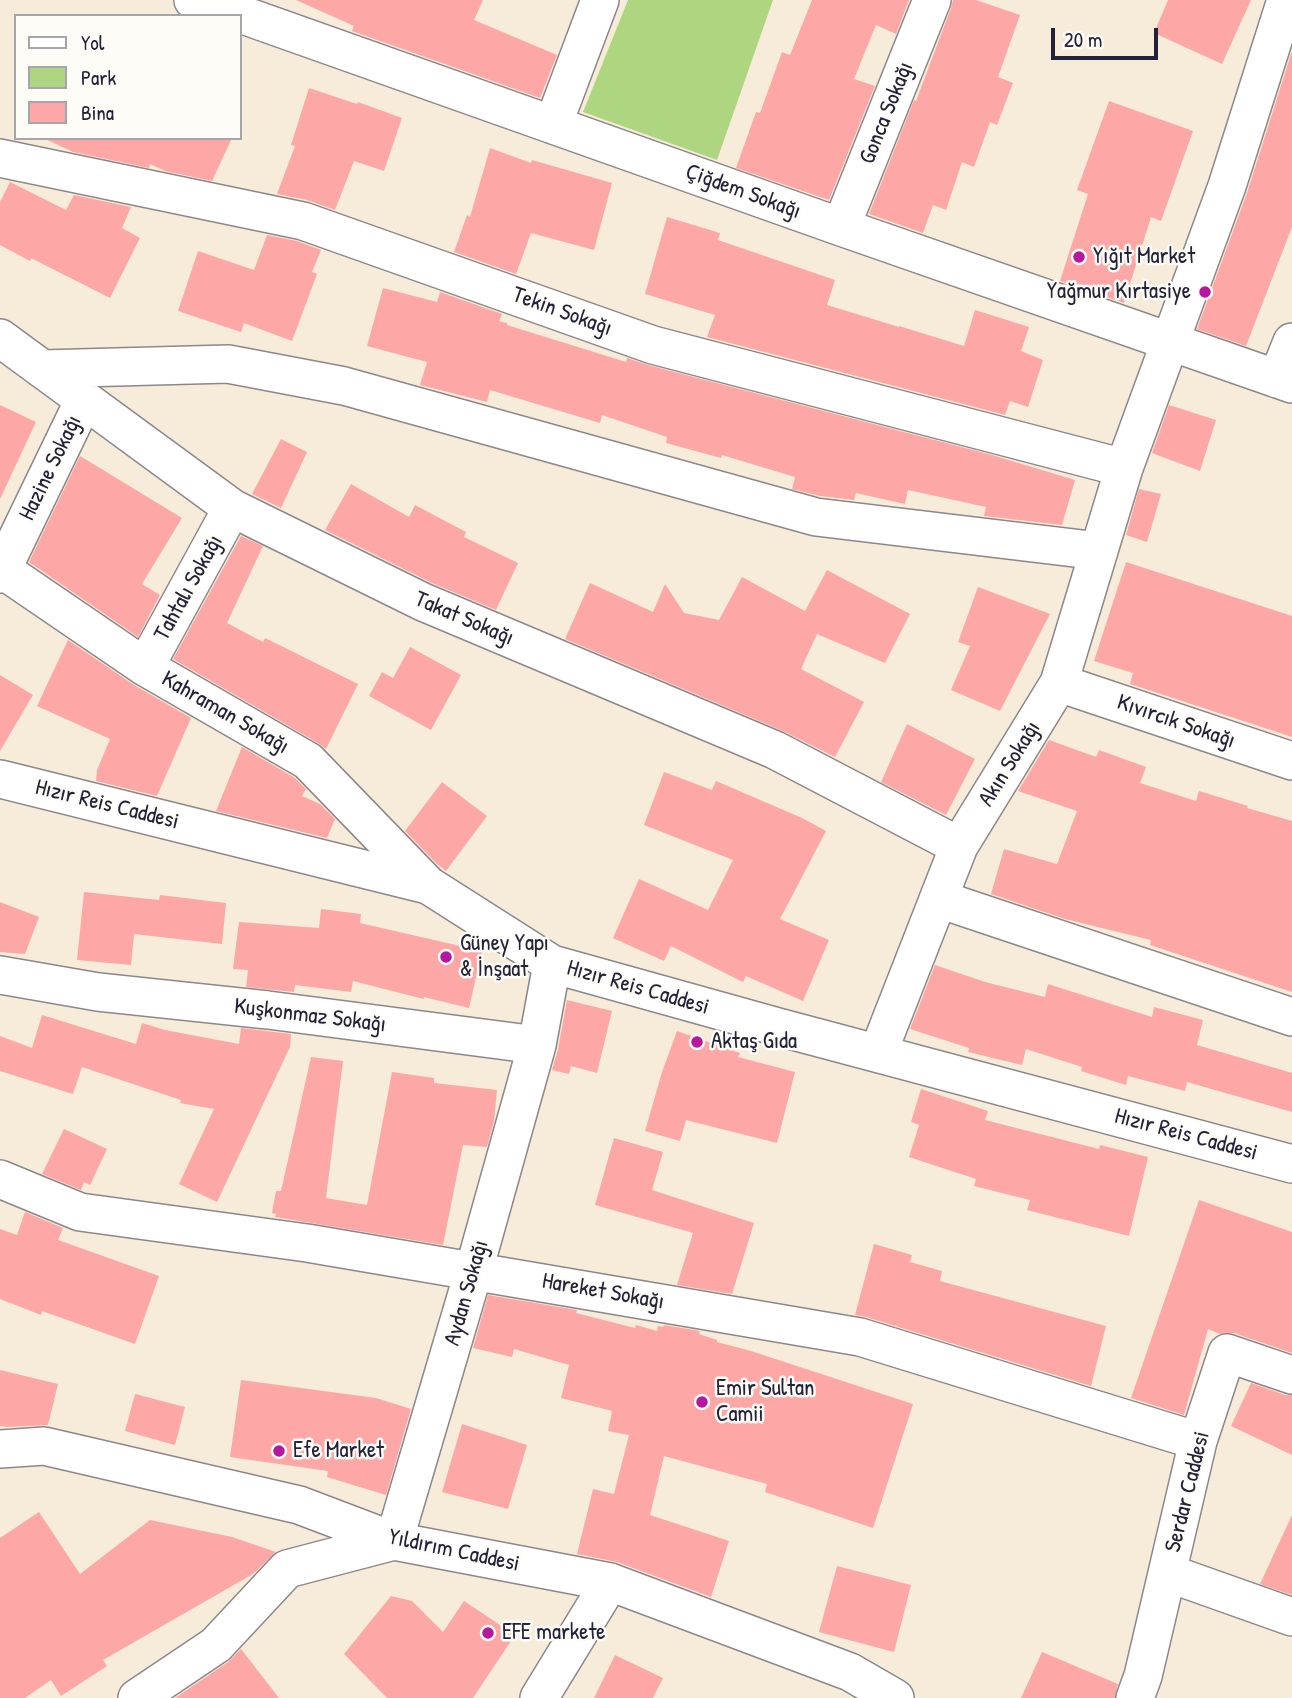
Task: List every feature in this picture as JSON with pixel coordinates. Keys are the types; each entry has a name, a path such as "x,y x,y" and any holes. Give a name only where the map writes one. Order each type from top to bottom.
{"street":[{"name":"Çiğdem Sokağı","path":"193,0 242,7 553,125 1285,381"},
{"path":"553,125 600,0"},
{"name":"Gonca Sokağı","path":"841,227 932,0"},
{"name":"Akın Sokağı","path":"878,1053 959,846 1059,683 1124,468 1227,186 1286,0"},
{"name":"Tekin Sokağı","path":"0,158 303,221 653,345 1124,468"},
{"name":"Takat Sokağı","path":"0,338 232,508 423,602 775,750 959,846"},
{"path":"1285,381 1292,342"},
{"path":"42,369 228,364 344,386 816,517 1099,551"},
{"name":"Hazine Sokağı","path":"1,570 84,400"},
{"name":"Tahtalı Sokağı","path":"145,667 232,508"},
{"name":"Kahraman Sokağı","path":"1,570 145,667 308,761 428,885"},
{"name":"Kıvırcık Sokağı","path":"1059,683 1292,761"},
{"name":"Hızır Reis Caddesi","path":"0,779 428,885 552,964 1292,1164"},
{"path":"939,899 1292,1017"},
{"path":"537,1045 552,964"},
{"name":"Kuşkonmaz Sokağı","path":"0,975 98,992 268,1010 537,1045"},
{"name":"Aydan Sokağı","path":"394,1541 537,1045"},
{"name":"Hareket Sokağı","path":"0,1178 80,1212 307,1243 860,1337 1198,1441"},
{"name":"Serdar Caddesi","path":"1135,1698 1143,1676 1198,1441 1227,1353 1292,1375"},
{"name":"Yıldırım Caddesi","path":"0,1449 44,1446 299,1506 394,1541 610,1582 850,1672 895,1698"},
{"path":"137,1698 216,1646 287,1569 394,1541"},
{"path":"1168,1573 1292,1618"},
{"path":"539,1698 610,1582"}],"green space":[{"path":"628,0 773,0 717,160 583,112"}],"building":[{"path":"296,0 483,0 474,20 557,55 540,98 352,31 354,26"},
{"path":"812,0 909,0 896,34 876,25 854,79 875,86 829,200 736,168 782,52 790,55"},
{"path":"953,0 976,0 1020,15 998,77 1013,83 997,125 990,122 974,167 962,162 946,210 933,205 923,233 869,214 914,100 916,101"},
{"path":"1168,0 1251,0 1222,64 1154,33"},
{"path":"1292,51 1292,227 1246,346 1197,329 1247,193"},
{"path":"309,88 402,118 384,171 354,161 335,210 307,200 277,194 295,146 291,145"},
{"path":"1109,101 1193,131 1161,221 1151,217 1124,303 1060,281 1088,194 1077,190"},
{"path":"47,140 231,140 212,181 165,171 150,164 149,168 73,152"},
{"path":"490,148 531,163 532,160 612,183 594,250 531,233 516,274 454,252 467,215 470,217"},
{"path":"10,182 66,210 74,195 131,207 122,228 140,238 110,298 0,245 0,202"},
{"path":"667,217 720,233 718,240 835,280 827,305 899,327 964,346 975,310 1029,327 1021,351 1043,360 1028,407 1010,401 1005,415 707,337 715,315 645,294"},
{"path":"267,235 297,241 321,250 312,272 317,274 292,341 244,323 241,332 178,311 198,251 254,270"},
{"path":"383,288 437,302 440,292 502,314 499,321 507,325 626,362 627,358 992,455 1075,480 1062,525 984,516 986,507 908,490 905,504 856,493 854,500 820,496 792,489 795,477 722,455 721,458 666,443 667,437 602,415 600,423 490,390 487,402 420,385 427,362 367,346"},
{"path":"0,405 36,422 0,499"},
{"path":"1169,405 1216,420 1200,471 1152,453"},
{"path":"281,439 307,452 281,508 252,494"},
{"path":"80,456 182,518 142,584 160,595 138,637 29,562"},
{"path":"351,484 409,517 415,505 466,532 464,537 518,563 496,610 432,583 325,530"},
{"path":"1139,489 1161,494 1147,542 1126,535"},
{"path":"241,536 263,546 227,623 263,642 265,638 358,684 326,749 173,659"},
{"path":"1126,562 1292,616 1292,737 1130,684 1133,673 1094,661"},
{"path":"827,570 910,614 885,663 817,634 801,669 864,702 835,757 783,731 565,639 590,583 653,612 665,584 684,613 719,620 742,577 805,611"},
{"path":"978,587 1050,614 1000,711 951,690 970,646 958,642"},
{"path":"68,640 134,685 191,718 157,796 96,781 97,770 110,739 37,706"},
{"path":"410,647 461,675 431,730 369,696 382,672 393,678"},
{"path":"0,675 33,695 0,751"},
{"path":"907,724 975,759 946,815 881,782"},
{"path":"1049,740 1096,757 1099,750 1146,767 1140,783 1196,801 1199,791 1292,821 1292,992 1150,945 1151,940 1065,919 991,894 1004,849 1057,864 1077,811 1018,791"},
{"path":"242,747 295,778 306,789 302,796 320,804 335,819 327,838 216,811"},
{"path":"664,772 712,790 716,781 826,831 780,919 829,940 803,1001 746,976 743,982 671,946 664,961 613,938 639,879 708,910 733,860 644,825"},
{"path":"442,782 487,816 446,871 405,831"},
{"path":"84,892 159,900 160,895 226,903 222,944 134,934 131,965 77,960"},
{"path":"0,902 39,917 25,954 0,952"},
{"path":"321,909 361,914 360,923 482,951 469,1008 353,981 351,992 295,985 294,992 246,987 248,970 233,969 239,922 319,928"},
{"path":"935,965 985,982 1045,997 1048,984 1152,1017 1154,1007 1203,1020 1197,1045 1292,1073 1292,1112 1187,1082 1185,1091 1128,1076 1126,1085 1026,1049 1022,1065 968,1052 969,1048 910,1029"},
{"path":"567,1000 612,1011 597,1073 571,1066 569,1074 552,1070"},
{"path":"42,1015 136,1044 142,1023 239,1044 241,1028 291,1034 290,1047 217,1202 179,1184 214,1109 180,1103 181,1100 82,1067 73,1094 0,1071 0,1036 32,1048"},
{"path":"677,1031 740,1053 738,1057 795,1072 777,1143 686,1120 680,1141 645,1131"},
{"path":"311,1057 343,1061 326,1198 367,1205 392,1072 434,1078 434,1083 497,1090 494,1121 487,1147 463,1145 443,1245 275,1217 276,1214 272,1213 276,1191 281,1191"},
{"path":"921,1089 988,1111 985,1120 1099,1149 1100,1145 1148,1157 1129,1236 1027,1210 1030,1200 974,1186 976,1179 909,1157 919,1125 911,1122"},
{"path":"64,1129 107,1149 90,1185 84,1182 81,1190 42,1174"},
{"path":"614,1138 663,1152 652,1190 754,1223 732,1294 677,1285 693,1233 595,1205"},
{"path":"1199,1200 1292,1232 1292,1353 1234,1333 1220,1334 1208,1329 1184,1415 1131,1398"},
{"path":"25,1212 63,1228 58,1240 159,1276 135,1344 42,1311 41,1315 0,1299 0,1229 17,1235"},
{"path":"874,1244 912,1255 910,1262 942,1271 940,1281 1106,1326 1091,1386 855,1315"},
{"path":"488,1295 577,1310 576,1313 635,1328 636,1325 657,1331 658,1326 664,1325 700,1331 699,1334 717,1342 913,1404 873,1528 765,1492 767,1484 664,1456 650,1515 729,1541 711,1597 617,1562 577,1554 593,1489 614,1494 629,1435 608,1431 612,1411 561,1398 569,1365 514,1349 512,1357 473,1348"},
{"path":"0,1370 58,1384 48,1425 0,1426"},
{"path":"241,1380 376,1398 411,1409 386,1495 327,1477 328,1471 230,1457"},
{"path":"1251,1383 1292,1395 1292,1455 1231,1426"},
{"path":"135,1394 185,1407 175,1445 125,1431"},
{"path":"462,1424 527,1445 508,1509 442,1492"},
{"path":"39,1512 80,1574 150,1520 232,1537 276,1552 253,1574 103,1660 107,1666 61,1696 51,1680 25,1698 0,1698 0,1538"},
{"path":"1292,1515 1292,1595 1260,1584"},
{"path":"837,1566 911,1585 894,1652 819,1632"},
{"path":"391,1596 412,1601 443,1632 464,1601 515,1635 473,1698 387,1698 344,1654"},
{"path":"241,1649 279,1698 175,1698 228,1662"},
{"path":"1042,1652 1118,1684 1115,1698 1021,1698"},
{"path":"615,1655 663,1678 653,1698 594,1698"}],"place":[{"name":"Yığıt Market","path":"1079,257"},
{"name":"Yağmur Kırtasiye","path":"1205,292"},
{"name":"Güney Yapı & İnşaat","path":"446,957"},
{"name":"Aktaş Gıda","path":"697,1042"},
{"name":"Emir Sultan Camii","path":"702,1402"},
{"name":"Efe Market","path":"279,1451"},
{"name":"EFE markete","path":"488,1633"}]}
